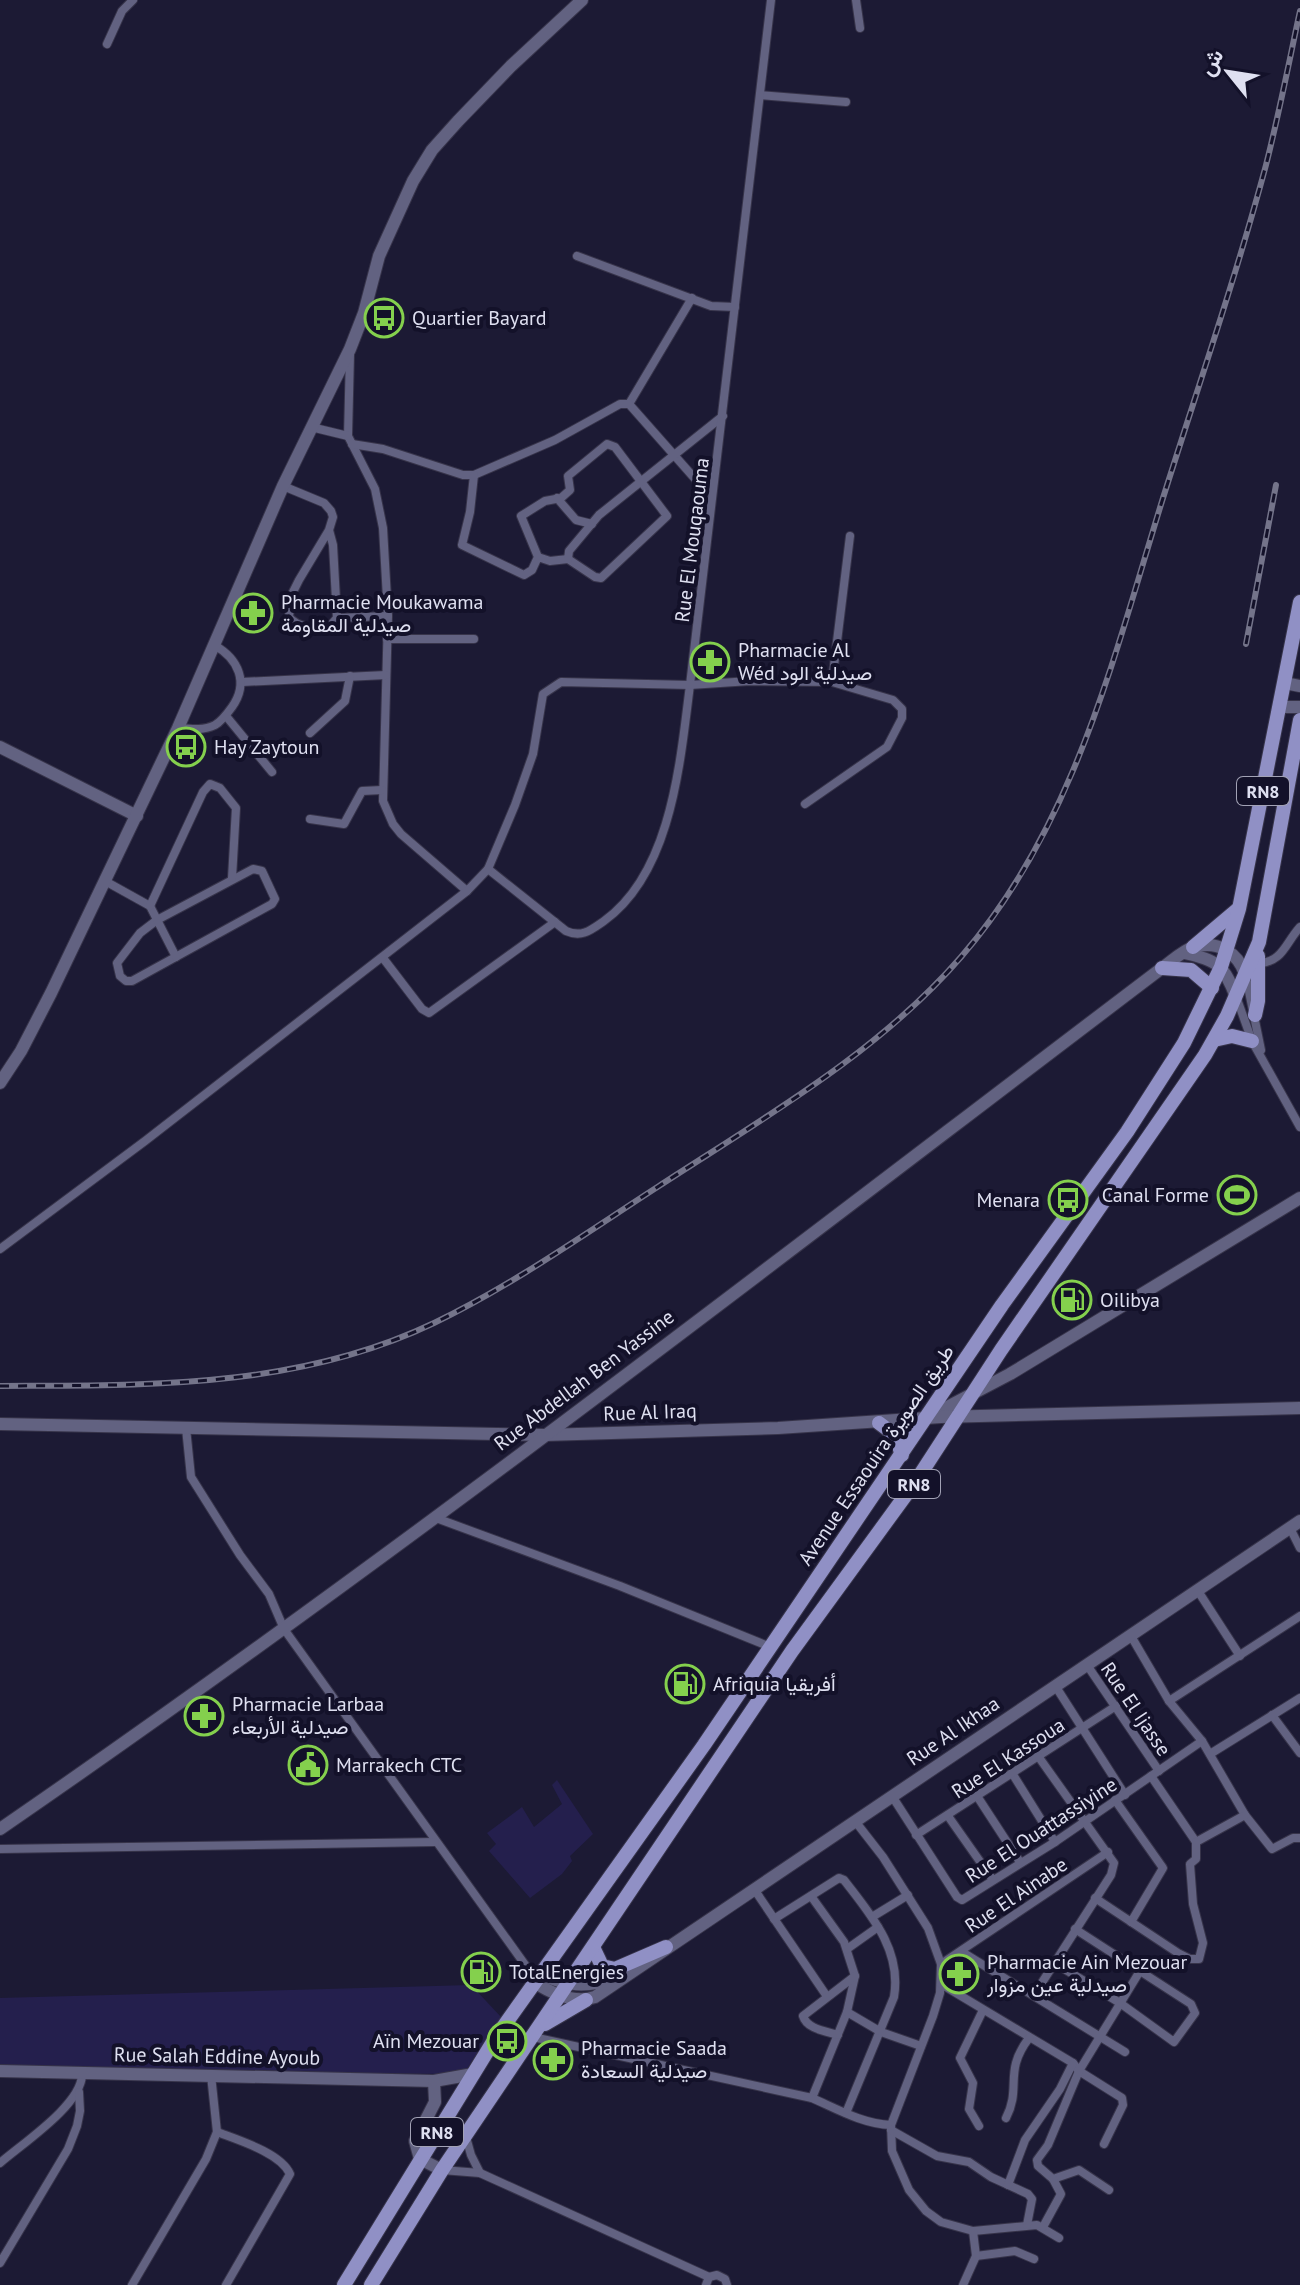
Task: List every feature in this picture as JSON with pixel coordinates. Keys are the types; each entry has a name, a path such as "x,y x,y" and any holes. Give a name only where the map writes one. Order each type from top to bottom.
{"main road":[{"name":"RN8","path":"1227,950 1239,909 1280,707 1292,685 1300,602"},
{"name":"RN8","path":"371,2285 442,2170 792,1651 916,1481 1214,1040 1251,969 1259,942 1300,720"},
{"path":"1189,950 1239,909"},
{"name":"Avenue Essaouira طريق الصويرة","path":"344,2285 535,1976 704,1745 768,1646 902,1455 1002,1305 1127,1132 1168,1070 1212,988 1227,950"},
{"path":"1162,968 1191,970 1212,988"},
{"path":"1251,969 1258,1001 1255,1015"},
{"path":"1214,1040 1236,1036 1252,1041"},
{"path":"879,1423 895,1435 902,1455"},
{"path":"593,1947 602,1966 615,1969 666,1947"},
{"path":"537,2032 586,2000"}],"street":[{"path":"107,44 122,11 133,0"},
{"path":"1,1080 35,1026 178,728 283,486 350,349 364,313 379,256 413,181 432,150 511,66 582,0"},
{"name":"Rue El Mouqaouma","path":"488,869 555,922 576,935 588,933 620,909 643,877 667,817 680,763 690,685 771,0"},
{"path":"856,0 860,28"},
{"path":"760,95 846,102"},
{"path":"577,256 711,306 735,307"},
{"path":"629,404 692,298"},
{"path":"350,349 350,440 377,499 383,528 388,616 382,790 386,812 393,824 467,891"},
{"path":"311,427 463,475 474,475 555,440 620,404 629,404 697,481"},
{"path":"568,559 569,551 599,515 723,416"},
{"path":"474,475 462,545 524,575 532,570 538,557 521,516 572,488 568,476 607,444 615,447 666,513 666,520 601,578 568,559 550,561 538,557"},
{"path":"283,486 328,507 333,517 329,530 291,596 289,617 297,624 330,626 337,618 333,545 329,530"},
{"path":"557,498 576,520 592,524"},
{"path":"832,682 850,536"},
{"path":"337,618 388,616"},
{"path":"387,639 474,639"},
{"path":"178,728 205,728 217,724 235,703 242,682 238,667 229,655 214,645"},
{"path":"242,682 386,675"},
{"path":"310,733 345,701 350,676"},
{"path":"0,1249 467,891 488,869 533,754 543,694 551,686 561,682 690,685 750,681 832,682 893,700 902,709 902,718 887,747 805,804"},
{"path":"1280,707 1300,707"},
{"path":"226,716 272,772"},
{"path":"0,747 137,816"},
{"path":"150,906 203,792 210,784 220,788 236,808 232,878"},
{"path":"310,819 344,824 362,791 382,790"},
{"path":"258,869 269,882 275,899 272,904 176,957 132,981 126,981 120,976 117,963 140,933 157,920 232,878 258,869"},
{"path":"105,881 150,906 176,957"},
{"path":"383,958 422,1009 429,1013 555,922"},
{"path":"1189,950 1217,947 1227,950 1251,969 1280,956 1300,927"},
{"path":"1189,950 1221,967 1252,1041 1300,1127"},
{"name":"Rue Abdellah Ben Yassine","path":"0,1829 436,1518 1189,950"},
{"path":"1255,1015 1261,1055"},
{"path":"926,1418 1010,1374 1300,1198"},
{"name":"Rue Al Iraq","path":"0,1424 544,1435 879,1423 926,1418 1300,1408"},
{"path":"186,1428 191,1477 240,1555 269,1594 284,1629 435,1842 535,1976"},
{"path":"436,1518 620,1586 768,1646"},
{"path":"1295,1525 1300,1548"},
{"name":"Rue Al Ikhaa","path":"586,2000 595,1997 1295,1525"},
{"path":"1198,1591 1240,1656"},
{"path":"1169,1701 1298,1620"},
{"path":"1131,1636 1169,1701 1202,1741 1245,1815 1272,1849 1298,1836"},
{"name":"Rue El Ijasse","path":"1087,1665 1116,1706 1196,1842"},
{"path":"1056,1687 1125,1795"},
{"path":"1210,1754 1300,1698"},
{"name":"Rue El Kassoua","path":"916,1835 1116,1706"},
{"path":"1272,1715 1300,1753"},
{"name":"Rue El Ouattassiyine","path":"892,1796 960,1899 966,1898 1055,1842 1202,1741"},
{"path":"1034,1995 1113,1867 1108,1852 1038,1756"},
{"path":"1012,1773 1055,1842"},
{"path":"977,1796 1020,1862"},
{"path":"1115,1800 1163,1868 1131,1922"},
{"path":"1095,1898 1184,1956 1199,1959 1203,1943 1193,1904 1190,1864 1196,1859 1196,1842 1245,1815"},
{"path":"948,1816 993,1880"},
{"path":"855,1821 908,1895 930,1933 941,1964 941,1984 933,2016 891,2127 892,2151 913,2198 939,2221 973,2231 1027,2225 1043,2227 1059,2238"},
{"path":"0,1849 435,1842"},
{"name":"Rue El Ainabe","path":"941,1964 1108,1852"},
{"path":"774,1919 836,1879 842,1879 872,1917 889,1946 897,1979 894,1997 846,2113"},
{"path":"754,1889 826,1995"},
{"path":"872,1917 908,1895"},
{"path":"811,1896 847,1949 855,1976 847,2012 812,2098"},
{"path":"847,1949 878,1927"},
{"path":"1053,1962 1120,2003 1174,2042 1195,2010 1191,2004 1075,1929"},
{"path":"962,1952 1125,2052"},
{"path":"1020,2156 1028,2159 1038,2157 1048,2145 1079,2071 1140,1971"},
{"name":"Rue Al Ikhaa","path":"535,1976 564,1990 628,1973"},
{"path":"838,2035 811,2026 803,2018 826,1995 855,1976"},
{"path":"941,1984 1073,2063 1079,2071 1123,2101 1104,2144"},
{"path":"564,1990 586,2000"},
{"path":"979,2126 969,2109 973,2083 960,2058 983,2010"},
{"path":"847,2012 881,2032 921,2046"},
{"path":"537,2032 812,2098 891,2127 937,2156 969,2162 1032,2197 1027,2225"},
{"path":"1006,2118 1014,2097 1014,2063 1029,2038"},
{"path":"1008,2185 1029,2131 1060,2089 1073,2063"},
{"name":"Rue Salah Eddine Ayoub","path":"0,2071 434,2081 473,2074"},
{"path":"0,2263 68,2149 80,2111 82,2075"},
{"path":"132,2285 206,2159 217,2132 211,2075"},
{"path":"434,2081 436,2099 415,2138 420,2159 442,2170 480,2173 708,2281 721,2276 729,2284"},
{"path":"0,2163 79,2092"},
{"path":"217,2132 254,2146 285,2165 290,2174 226,2285"},
{"path":"466,2137 480,2173"},
{"path":"1038,2157 1038,2166 1053,2179 1061,2194 1043,2227"},
{"path":"1053,2179 1079,2170 1109,2190"},
{"path":"963,2285 976,2256 973,2231"},
{"path":"976,2256 1015,2251 1034,2259"}],"shaded area":[{"path":"557,1780 593,1834 570,1856 572,1861 562,1874 530,1898 489,1851 496,1844 487,1833 522,1807 534,1827 562,1804 552,1785"},
{"path":"471,1985 501,2017 467,2069 454,2074 0,2070 0,1998"}],"railway":[{"path":"0,1386 166,1383 275,1372 329,1361 382,1345 434,1323 521,1275 779,1109 857,1053 929,992 1000,907 1033,853 1086,739 1242,249 1271,146 1300,11"},
{"path":"1246,644 1276,485"}],"place":[{"name":"Quartier Bayard","path":"384,318"},
{"name":"Pharmacie Moukawama صيدلية المقاومة","path":"253,613"},
{"name":"Pharmacie Al Wéd صيدلية الود","path":"710,662"},
{"name":"Hay Zaytoun","path":"186,747"},
{"name":"Canal Forme","path":"1237,1195"},
{"name":"Menara","path":"1068,1200"},
{"name":"Oilibya","path":"1072,1300"},
{"name":"Afriquia أفريقيا","path":"685,1684"},
{"name":"Pharmacie Larbaa صيدلية الأربعاء","path":"204,1716"},
{"name":"Marrakech CTC","path":"308,1765"},
{"name":"TotalEnergies","path":"481,1972"},
{"name":"Pharmacie Ain Mezouar صيدلية عين مزوار","path":"959,1974"},
{"name":"Aïn Mezouar","path":"507,2041"},
{"name":"Pharmacie Saada صيدلية السعادة","path":"553,2060"}]}
